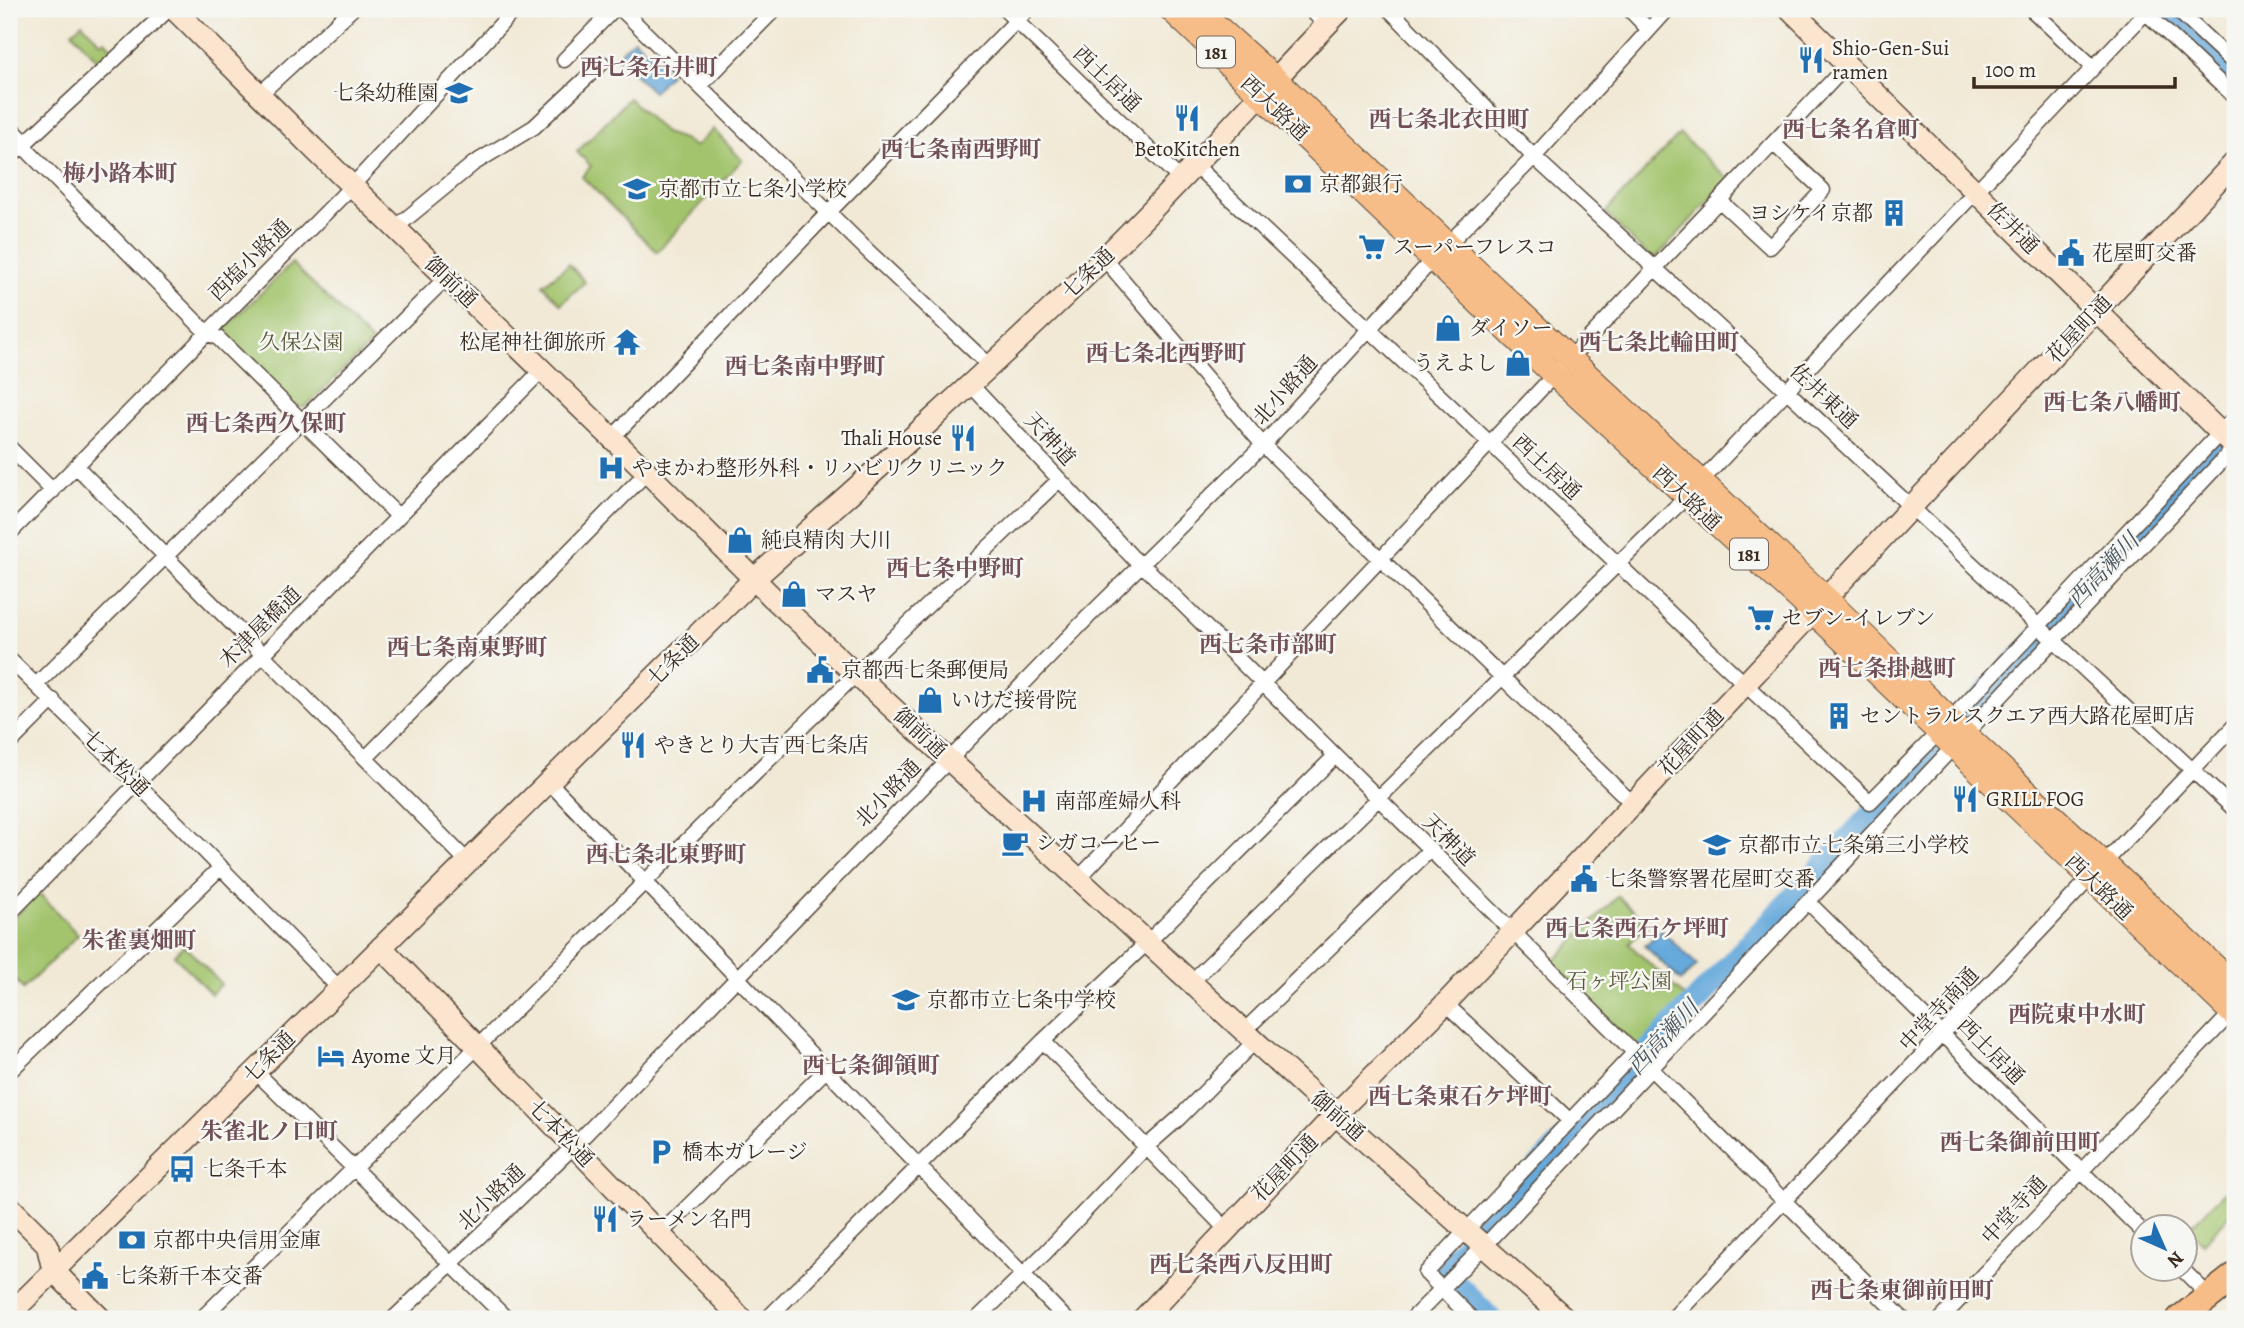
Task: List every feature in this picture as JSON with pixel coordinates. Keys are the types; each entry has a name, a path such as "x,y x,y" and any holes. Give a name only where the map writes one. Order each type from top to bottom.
{"highway":[{"path":"2180,1319 2235,1276"}],"main road":[{"name":"西大路通","path":"1170,9 1269,87"},
{"name":"西大路通","path":"1198,9 1269,87 2096,870 2234,1012"},
{"name":"西大路通","path":"2096,870 2235,985"}],"street":[{"path":"9,158 169,9"},
{"name":"御前通","path":"174,9 754,579 1147,943 1566,1319"},
{"path":"260,94 352,9"},
{"name":"西塩小路通","path":"9,534 352,186 515,9"},
{"path":"564,60 614,9"},
{"path":"621,9 990,367"},
{"path":"701,85 775,9"},
{"name":"西土居通","path":"1004,9 1187,172 1369,328 1870,802 1951,734"},
{"path":"612,438 828,212 1028,9"},
{"path":"1310,9 1326,26"},
{"name":"七条通","path":"9,1315 754,579 971,385 1104,258 1342,9"},
{"name":"佐井東通","path":"1389,9 1534,158 1787,390 2235,810"},
{"path":"1629,9 1649,30"},
{"name":"北小路通","path":"393,1319 574,1146 949,760 1262,445 1441,251 1534,158 1668,9"},
{"name":"佐井通","path":"1790,9 2230,437"},
{"path":"2031,9 2093,67"},
{"path":"2176,9 2235,64"},
{"path":"1191,982 1693,489 2146,10 2235,97"},
{"path":"396,228 473,164 534,127 602,63"},
{"path":"1079,878 1847,65"},
{"path":"9,126 207,333 218,338 397,515"},
{"path":"1719,200 1770,247 1823,190 1773,143"},
{"name":"花屋町通","path":"1143,1319 1336,1114 1446,1004 2235,162"},
{"path":"1104,258 1262,445 1504,676 1633,804"},
{"path":"36,685 447,277"},
{"name":"木津屋橋通","path":"9,914 542,370"},
{"name":"天神道","path":"971,385 1142,565 1903,1319"},
{"path":"1472,1319 1447,1283 1426,1273 1474,1238 1643,1061 1808,902 2038,627 2230,437"},
{"path":"1951,734 2053,641 2230,437"},
{"path":"9,447 53,491"},
{"path":"76,467 469,863"},
{"path":"366,758 647,472"},
{"path":"201,1319 856,674 1059,480"},
{"name":"七本松通","path":"9,659 221,867 339,988"},
{"path":"9,744 52,700"},
{"name":"中堂寺南通","path":"1672,1319 2235,725"},
{"path":"767,1319 1043,1041 1147,943 1335,756"},
{"path":"549,782 1066,1319"},
{"path":"977,1319 1146,1147 1179,1118 1250,1036 1430,850"},
{"path":"9,1072 221,867"},
{"name":"西土居通","path":"1808,902 2128,1217"},
{"name":"七本松通","path":"381,947 742,1319"},
{"path":"1446,1004 1570,1121"},
{"name":"中堂寺通","path":"1941,1319 2234,1012"},
{"path":"1043,1041 1227,1230"},
{"path":"1412,1319 1447,1283 1474,1238 1570,1121 1643,1061"},
{"path":"659,1235 826,1070"},
{"path":"256,1071 507,1319"},
{"path":"9,1206 47,1244 52,1270 101,1319"},
{"path":"2194,1282 2209,1296"}],"green space":[{"path":"82,23 101,43 105,40 113,49 99,62 72,32"},
{"path":"629,98 665,133 683,139 695,147 713,129 742,160 657,252 582,177 591,166 577,152"},
{"path":"1680,134 1728,179 1657,257 1649,257 1605,213"},
{"name":"久保公園","path":"292,263 372,342 305,407 297,407 225,335 226,327"},
{"path":"569,264 585,282 561,304 543,285"},
{"path":"39,893 78,935 23,989 9,972 9,922"},
{"name":"石ヶ坪公園","path":"1618,896 1647,925 1629,944 1687,999 1638,1050 1552,963"},
{"path":"184,945 221,984 211,994 174,955"},
{"path":"2235,1181 2235,1209 2203,1243 2198,1238 2198,1219"}],"water":[{"path":"634,39 670,74 653,92 616,57"},
{"path":"1661,930 1697,965 1681,981 1645,946"}],"waterway":[{"name":"西高瀬川","path":"2158,9 2235,82"},
{"name":"西高瀬川","path":"1970,711 2235,430"},
{"name":"西高瀬川","path":"2203,474 2205,462"},
{"name":"西高瀬川","path":"1490,1319 1442,1270 1930,753"}],"place":[{"name":"Shio-Gen-Sui ramen","path":"1811,60"},
{"name":"七条幼稚園","path":"459,93"},
{"name":"BetoKitchen","path":"1187,118"},
{"name":"京都銀行","path":"1298,184"},
{"name":"京都市立七条小学校","path":"637,189"},
{"name":"ヨシケイ京都","path":"1894,213"},
{"name":"スーパーフレスコ","path":"1372,247"},
{"name":"花屋町交番","path":"2071,253"},
{"name":"ダイソー","path":"1448,328"},
{"name":"松尾神社御旅所","path":"627,342"},
{"name":"うえよし","path":"1518,363"},
{"name":"Thali House","path":"963,438"},
{"name":"やまかわ整形外科・リハビリクリニック","path":"611,468"},
{"name":"純良精肉 大川","path":"740,540"},
{"name":"マスヤ","path":"794,594"},
{"name":"セブン-イレブン","path":"1761,618"},
{"name":"京都西七条郵便局","path":"820,670"},
{"name":"いけだ接骨院","path":"930,700"},
{"name":"セントラルスクエア西大路花屋町店","path":"1839,716"},
{"name":"やきとり大吉 西七条店","path":"633,745"},
{"name":"GRILL FOG","path":"1965,799"},
{"name":"南部産婦人科","path":"1034,801"},
{"name":"シガコーヒー","path":"1015,843"},
{"name":"京都市立七条第三小学校","path":"1717,845"},
{"name":"七条警察署花屋町交番","path":"1584,879"},
{"name":"京都市立七条中学校","path":"906,1000"},
{"name":"Ayome 文月","path":"331,1056"},
{"name":"橋本ガレージ","path":"661,1152"},
{"name":"七条千本","path":"182,1169"},
{"name":"ラーメン名門","path":"605,1219"},
{"name":"京都中央信用金庫","path":"132,1240"},
{"name":"七条新千本交番","path":"95,1276"}],"district":[{"name":"西七条石井町","path":"649,67"},
{"name":"西七条北衣田町","path":"1449,119"},
{"name":"西七条名倉町","path":"1851,129"},
{"name":"西七条南西野町","path":"961,149"},
{"name":"梅小路本町","path":"120,173"},
{"name":"西七条比輪田町","path":"1659,342"},
{"name":"西七条北西野町","path":"1166,353"},
{"name":"西七条南中野町","path":"805,366"},
{"name":"西七条八幡町","path":"2112,402"},
{"name":"西七条西久保町","path":"266,423"},
{"name":"西七条中野町","path":"955,568"},
{"name":"西七条市部町","path":"1268,644"},
{"name":"西七条南東野町","path":"467,647"},
{"name":"西七条掛越町","path":"1887,668"},
{"name":"西七条北東野町","path":"666,854"},
{"name":"西七条西石ケ坪町","path":"1637,928"},
{"name":"朱雀裏畑町","path":"139,940"},
{"name":"西院東中水町","path":"2077,1014"},
{"name":"西七条御領町","path":"871,1065"},
{"name":"西七条東石ケ坪町","path":"1460,1096"},
{"name":"朱雀北ノ口町","path":"269,1131"},
{"name":"西七条御前田町","path":"2020,1142"},
{"name":"西七条西八反田町","path":"1241,1264"},
{"name":"西七条東御前田町","path":"1902,1290"}]}
